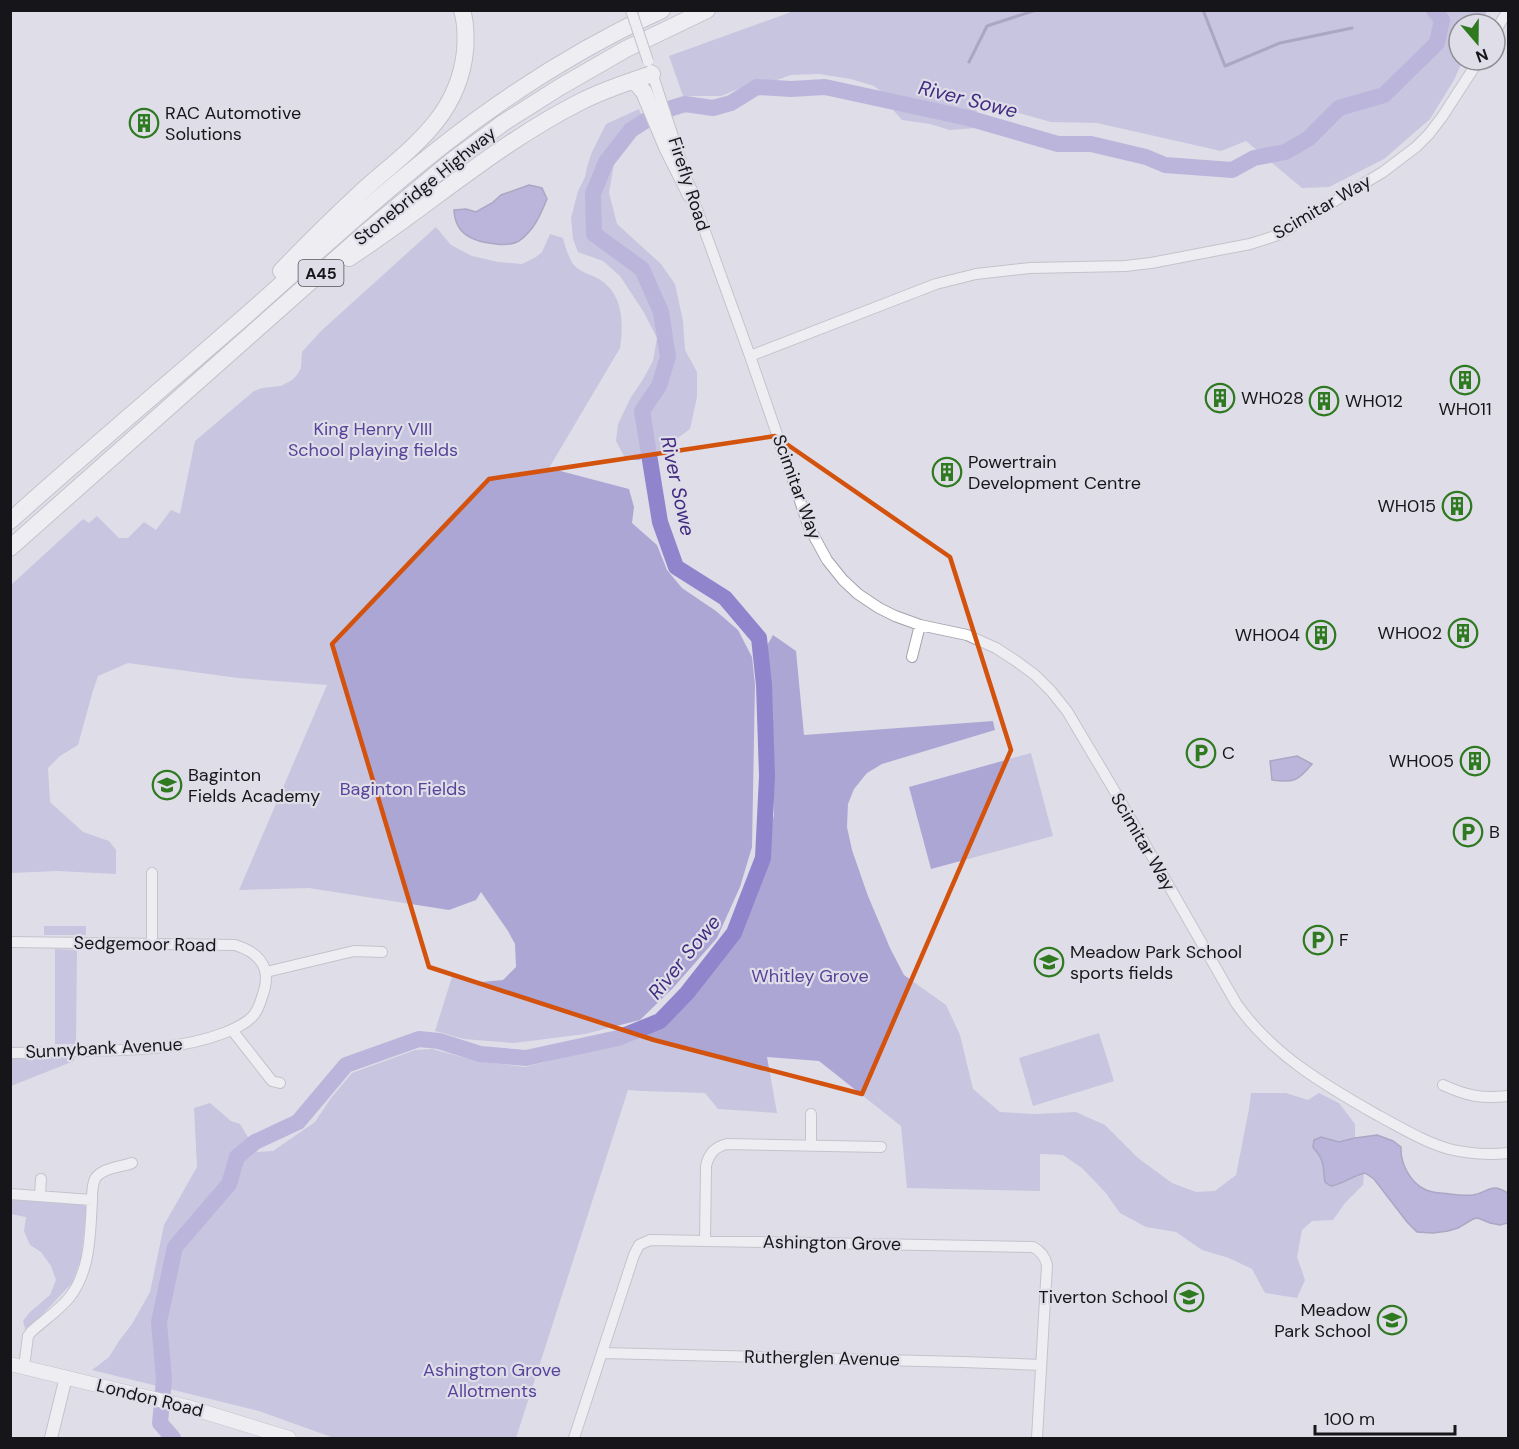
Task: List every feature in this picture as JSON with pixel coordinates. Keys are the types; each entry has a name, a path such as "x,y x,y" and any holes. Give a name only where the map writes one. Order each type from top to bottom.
{"highway":[{"path":"238,322 263,290 314,237 427,134 443,114 458,85 463,67 466,42 462,10"},
{"name":"Stonebridge Highway","path":"10,521 368,208 451,139 551,70 607,37 662,10"},
{"name":"Stonebridge Highway","path":"10,548 416,190 504,123 560,87 626,49 707,10"},
{"path":"303,289 368,246 491,156 532,129 580,102 631,81 650,79 671,146 691,195"}],"main road":[{"name":"London Road","path":"17,1366 189,1407 289,1438"}],"street":[{"path":"631,10 650,79"},
{"name":"Scimitar Way","path":"1471,72 1443,117 1416,147 1383,172 1278,235 1250,244 1151,263 1030,268 976,274 936,284 750,356 809,527 827,560 858,594 895,616 920,625 967,635 996,648 1035,675 1051,692 1067,711 1236,1003 1259,1032 1297,1065 1349,1099 1415,1136 1449,1149 1469,1153 1489,1155 1509,1153"},
{"name":"Firefly Road","path":"691,195 750,356"},
{"path":"912,657 920,625"},
{"path":"152,944 153,873"},
{"name":"Sedgemoor Road","path":"10,942 235,945 256,955 266,972"},
{"path":"266,972 354,951 382,952"},
{"name":"Sunnybank Avenue","path":"10,1053 162,1048 212,1038 232,1030 251,1018 257,1011 263,995 266,972"},
{"path":"232,1030 272,1081 280,1083"},
{"path":"1443,1085 1472,1096 1491,1098 1509,1096"},
{"path":"811,1146 812,1114"},
{"path":"705,1241 706,1166 713,1150 728,1144 881,1147"},
{"path":"17,1366 28,1336 68,1299 82,1274 87,1256 93,1185 98,1176 132,1163"},
{"path":"40,1196 41,1179"},
{"path":"10,1194 92,1200"},
{"name":"Ashington Grove","path":"574,1438 634,1255 639,1245 650,1240 1033,1247 1042,1253 1047,1265 1037,1438"},
{"name":"Rutherglen Avenue","path":"603,1353 1041,1365"},
{"path":"51,1438 66,1377"}],"highlighted area":[{"path":"775,436 950,557 1011,750 862,1094 654,1040 429,967 332,644 489,479"}],"green space":[{"path":"794,10 1487,11 1447,12 1447,72 1458,72 1430,119 1384,159 1329,187 1302,188 1246,141 1221,151 1097,123 1051,122 969,99 966,102 977,111 976,128 950,130 902,120 884,94 874,86 851,79 819,74 791,75 774,81 755,82 721,96 683,96 669,56"},
{"path":"639,109 642,117 629,134 614,164 609,193 617,224 661,264 675,284 683,321 685,350 697,372 697,397 690,429 661,450 639,460 626,460 616,441 618,424 653,361 657,338 643,311 620,276 603,261 578,252 573,239 571,218 592,152 606,124"},
{"path":"436,227 451,245 472,256 498,262 522,264 542,252 550,234 563,238 575,266 606,284 612,291 620,308 622,328 620,348 549,468 629,489 634,507 632,523 657,545 667,570 682,588 716,611 738,630 752,657 755,684 752,847 740,887 717,938 673,988 640,1020 585,1034 514,1043 464,1039 435,1031 452,977 481,982 503,980 516,967 515,944 481,892 476,900 449,910 309,888 239,890 327,685 238,678 128,663 98,676 78,745 60,756 48,768 50,802 83,832 109,841 116,850 116,874 58,871 11,873 11,585 83,519 89,523 97,516 119,538 128,538 144,522 156,530 171,510 180,514 195,441 254,391 281,386 292,380 301,368 302,352 321,331"},
{"path":"773,635 796,651 804,735 993,721 995,730 882,764 867,773 854,789 848,804 847,827 852,850 868,896 904,975 946,1005 960,1035 973,1089 1000,1112 1034,1114 1076,1112 1105,1125 1138,1158 1172,1183 1196,1192 1215,1191 1236,1175 1251,1093 1286,1093 1308,1100 1319,1093 1339,1103 1355,1124 1355,1138 1339,1142 1326,1138 1316,1151 1322,1162 1325,1182 1331,1186 1340,1184 1364,1173 1363,1185 1345,1203 1333,1220 1312,1221 1302,1230 1297,1257 1305,1280 1297,1298 1265,1293 1252,1269 1229,1258 1202,1250 1176,1232 1146,1227 1120,1213 1105,1192 1082,1168 1063,1155 1040,1154 1040,1191 907,1188 901,1126 819,1061 767,1057 777,1113 718,1109 705,1093 628,1090 516,1438 334,1438 259,1411 92,1370 109,1357 132,1324 150,1292 164,1225 197,1167 194,1108 210,1103 231,1121 240,1124 257,1152 273,1151 315,1122 352,1073 415,1050 432,1049 477,1061 525,1067 630,1042 662,1023 680,1008 737,935 766,860 774,814 764,651"},
{"path":"1031,753 1053,836 931,869 909,787"},
{"path":"44,926 86,926 86,935 44,935"},
{"path":"55,949 77,950 76,1044 55,1044"},
{"path":"1099,1033 1114,1081 1033,1106 1019,1058"},
{"path":"74,1057 74,1061 11,1086 11,1058"},
{"path":"11,1199 81,1204 87,1207 81,1259 72,1283 26,1332 23,1321 50,1295 56,1280 51,1266 41,1252 30,1245 24,1231 26,1217 11,1214"}],"shaded area":[{"path":"529,185 542,188 547,199 533,227 519,241 505,245 488,243 467,236 458,226 454,210 466,209 476,212 501,195"},
{"path":"1297,756 1312,764 1303,774 1291,781 1272,780 1270,761"},
{"path":"1377,1135 1401,1147 1402,1159 1407,1172 1415,1183 1426,1190 1473,1195 1497,1188 1508,1193 1508,1223 1500,1225 1478,1218 1448,1231 1417,1232 1374,1179 1365,1173 1340,1184 1331,1186 1325,1182 1322,1160 1313,1147 1314,1140 1321,1137 1339,1142"}],"waterway":[{"path":"969,62 987,26 1036,10"},
{"path":"1203,10 1225,66 1280,43 1352,28"},
{"name":"River Sowe","path":"173,1438 160,1423 164,1380 159,1322 175,1247 229,1184 237,1157 255,1142 298,1122 346,1065 419,1039 439,1041 480,1054 526,1058 618,1038 660,1021 687,993 734,933 763,858 767,776 764,685 759,638 725,598 676,567 660,522 642,411 659,386 668,357 661,312 642,269 594,234 593,194 606,162 631,130 659,112 685,104 713,108 731,103 757,87 791,89 825,87 968,118 1058,144 1091,144 1146,157 1165,165 1232,170 1254,158 1285,152 1308,139 1339,108 1384,95 1437,43 1442,20 1434,10"}],"place":[{"name":"RAC Automotive Solutions","path":"144,123"},
{"name":"WH011","path":"1465,380"},
{"name":"WH028","path":"1220,398"},
{"name":"WH012","path":"1324,401"},
{"name":"Powertrain Development Centre","path":"947,472"},
{"name":"WH015","path":"1457,506"},
{"name":"WH002","path":"1463,633"},
{"name":"WH004","path":"1321,635"},
{"name":"C","path":"1201,753"},
{"name":"WH005","path":"1475,761"},
{"name":"Baginton Fields Academy","path":"167,785"},
{"name":"B","path":"1468,832"},
{"name":"F","path":"1318,940"},
{"name":"Meadow Park School sports fields","path":"1049,962"},
{"name":"Tiverton School","path":"1189,1297"},
{"name":"Meadow Park School","path":"1392,1320"}],"park label":[{"name":"King Henry VIII School playing fields","path":"373,439"},
{"name":"Baginton Fields","path":"403,789"},
{"name":"Whitley Grove","path":"810,976"},
{"name":"Ashington Grove Allotments","path":"492,1380"}]}
